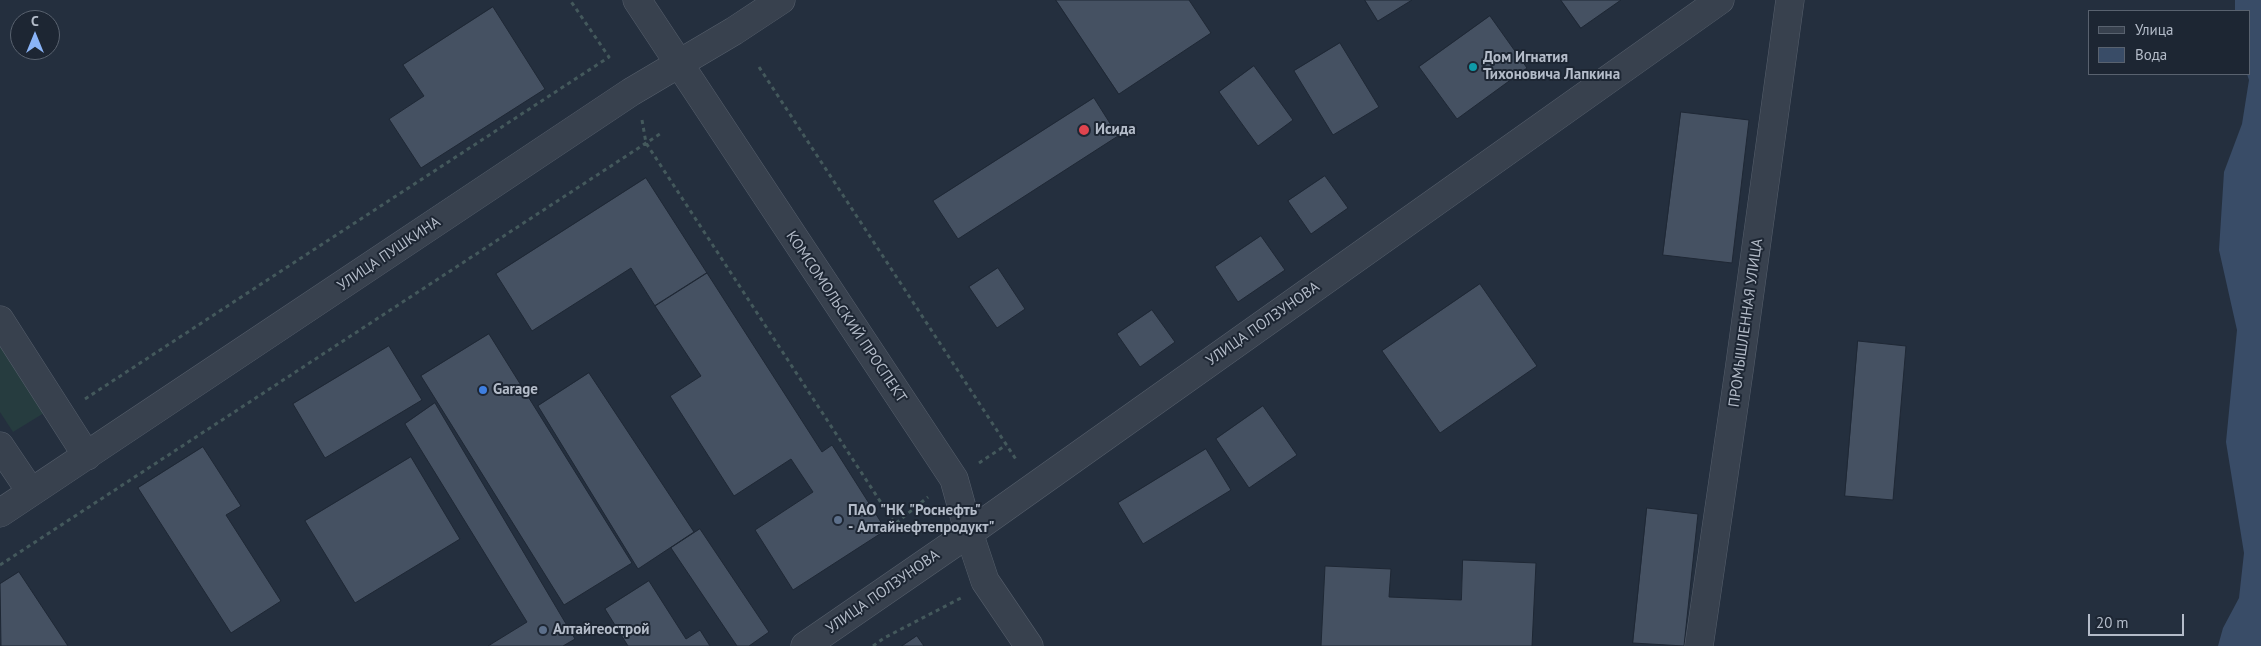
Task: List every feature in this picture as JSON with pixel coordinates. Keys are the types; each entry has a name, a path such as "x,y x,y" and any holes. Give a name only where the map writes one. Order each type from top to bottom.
{"street":[{"name":"КОМСОМОЛЬСКИЙ ПРОСПЕКТ","path":"637,0 954,479 969,533 985,580 1029,646"},
{"name":"УЛИЦА ПУШКИНА","path":"0,512 87,456 631,92 781,0"},
{"name":"УЛИЦА ПОЛЗУНОВА","path":"805,646 969,533 1720,0"},
{"name":"ПРОМЫШЛЕННАЯ УЛИЦА","path":"1699,646 1740,371 1790,0"},
{"path":"0,320 87,456"},
{"path":"0,446 31,492"}],"path":[{"path":"60,415 609,57 570,0"},
{"path":"759,67 1035,486"},
{"path":"642,117 646,143 896,524"},
{"path":"0,565 663,132"},
{"path":"873,646 884,638 962,598"}],"green space":[{"path":"0,345 44,413 13,432 0,412"}],"water":[{"path":"2235,0 2261,0 2261,646 2218,646 2223,628 2239,598 2244,553 2226,442 2237,330 2219,250 2224,172 2242,124 2249,80 2247,75 2251,75 2251,10 2235,10"}],"building":[{"path":"1056,0 1189,0 1211,33 1119,94"},
{"path":"1365,0 1412,0 1378,21"},
{"path":"1561,0 1621,0 1581,28"},
{"path":"493,7 545,89 421,168 389,119 424,96 403,65"},
{"name":"Дом Игнатия Тихоновича Лапкина","path":"1490,16 1527,68 1457,119 1419,67"},
{"path":"1340,43 1379,107 1333,135 1294,71"},
{"path":"1254,66 1293,120 1258,146 1219,92"},
{"path":"1094,98 1118,136 958,239 933,201"},
{"path":"1681,112 1749,120 1732,263 1663,255"},
{"path":"1325,176 1348,208 1311,234 1288,201"},
{"path":"646,178 707,273 655,306 631,268 532,331 496,274"},
{"path":"1261,236 1285,270 1238,302 1215,267"},
{"path":"998,268 1025,309 997,328 969,287"},
{"path":"707,273 822,452 832,445 886,530 793,590 755,530 813,492 791,459 734,496 670,396 701,376 655,306"},
{"path":"1480,284 1537,366 1440,433 1382,351"},
{"path":"1152,310 1175,342 1140,367 1117,334"},
{"path":"489,334 632,563 564,605 421,376"},
{"path":"1858,341 1906,346 1893,500 1845,496"},
{"path":"389,346 422,400 325,458 293,404"},
{"path":"589,373 694,532 638,569 538,406"},
{"path":"435,403 575,639 563,646 488,646 527,622 405,424"},
{"path":"1263,406 1297,455 1249,488 1216,439"},
{"path":"203,447 241,506 226,515 281,601 231,633 138,488"},
{"path":"1206,449 1231,490 1143,544 1118,503"},
{"path":"411,457 460,539 355,603 305,521"},
{"path":"1647,508 1698,514 1684,646 1633,643"},
{"path":"700,529 769,632 749,646 737,646 671,548"},
{"path":"1463,560 1536,563 1532,646 1321,646 1325,566 1391,569 1389,597 1461,600"},
{"path":"19,572 68,646 1,646 0,584"},
{"path":"649,581 686,639 700,630 710,646 628,646 605,609"},
{"path":"917,636 924,646 902,646"}],"place":[{"name":"Дом Игнатия Тихоновича Лапкина","path":"1473,67"},
{"name":"Исида","path":"1084,130"},
{"name":"Garage","path":"483,390"},
{"name":"ПАО \"НК \"Роснефть\" - Алтайнефтепродукт\"","path":"838,520"},
{"name":"Алтайгеострой","path":"543,630"}]}
